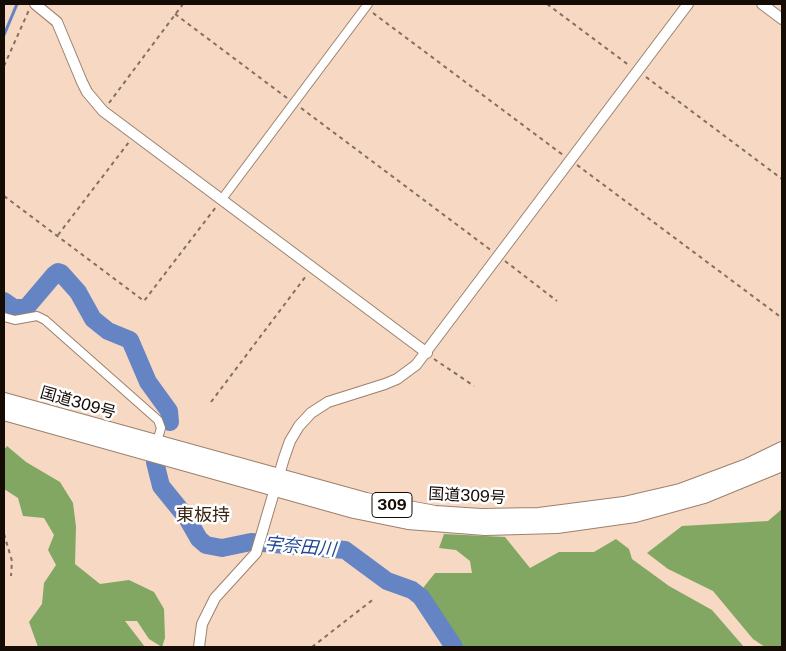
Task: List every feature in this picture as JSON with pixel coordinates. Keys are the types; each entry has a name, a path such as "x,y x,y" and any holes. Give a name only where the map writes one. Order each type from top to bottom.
{"highway":[{"name":"国道309号","path":"4,400 155,449"},
{"name":"国道309号","path":"4,413 155,449 277,483 354,511 408,522 515,529 592,522 652,511 704,496 782,464"},
{"name":"国道309号","path":"277,483 435,513 481,516 539,515 624,504 680,491 747,466 782,449"}],"street":[{"path":"34,4 57,22 87,92 103,110 427,353"},
{"path":"199,647 202,624 215,598 256,553 290,441 311,413 338,397 397,379 416,365 427,353 688,4"},
{"path":"762,4 782,19"},
{"path":"222,199 367,6"},
{"path":"4,317 14,320 37,316 45,320 158,420 161,428 155,449"}],"path":[{"path":"4,66 34,4"},
{"path":"103,110 183,4"},
{"path":"547,4 782,179"},
{"path":"367,6 782,318"},
{"path":"175,14 557,301"},
{"path":"58,235 135,134"},
{"path":"4,196 144,300 222,199"},
{"path":"211,402 313,267"},
{"path":"427,353 474,386"},
{"path":"4,534 12,561 11,576"},
{"path":"312,647 375,598"}],"green space":[{"path":"7,446 26,462 60,482 73,503 76,527 75,564 100,584 129,580 154,592 164,609 165,638 162,647 149,639 137,621 125,621 145,647 38,647 29,622 42,604 44,583 56,565 48,550 54,535 44,518 23,516 18,498 4,489 4,450"},
{"path":"782,509 782,647 765,647 753,639 713,591 668,569 647,553 682,526 768,521"},
{"path":"444,534 505,537 530,568 559,552 594,552 616,539 629,549 632,559 669,586 712,610 744,647 453,647 434,618 415,598 435,573 472,573 470,561 456,550 439,548"}],"waterway":[{"path":"4,35 17,4"},
{"name":"宇奈田川","path":"4,301 14,308 26,308 54,275 58,272 61,273 78,292 93,319 108,331 130,340 148,382 169,411 170,422"},
{"name":"宇奈田川","path":"155,462 161,486 187,518 199,539 206,545 222,548 251,542 345,550 387,581 412,590 421,597 454,647"}],"district":[{"name":"東板持","path":"203,515"}]}
